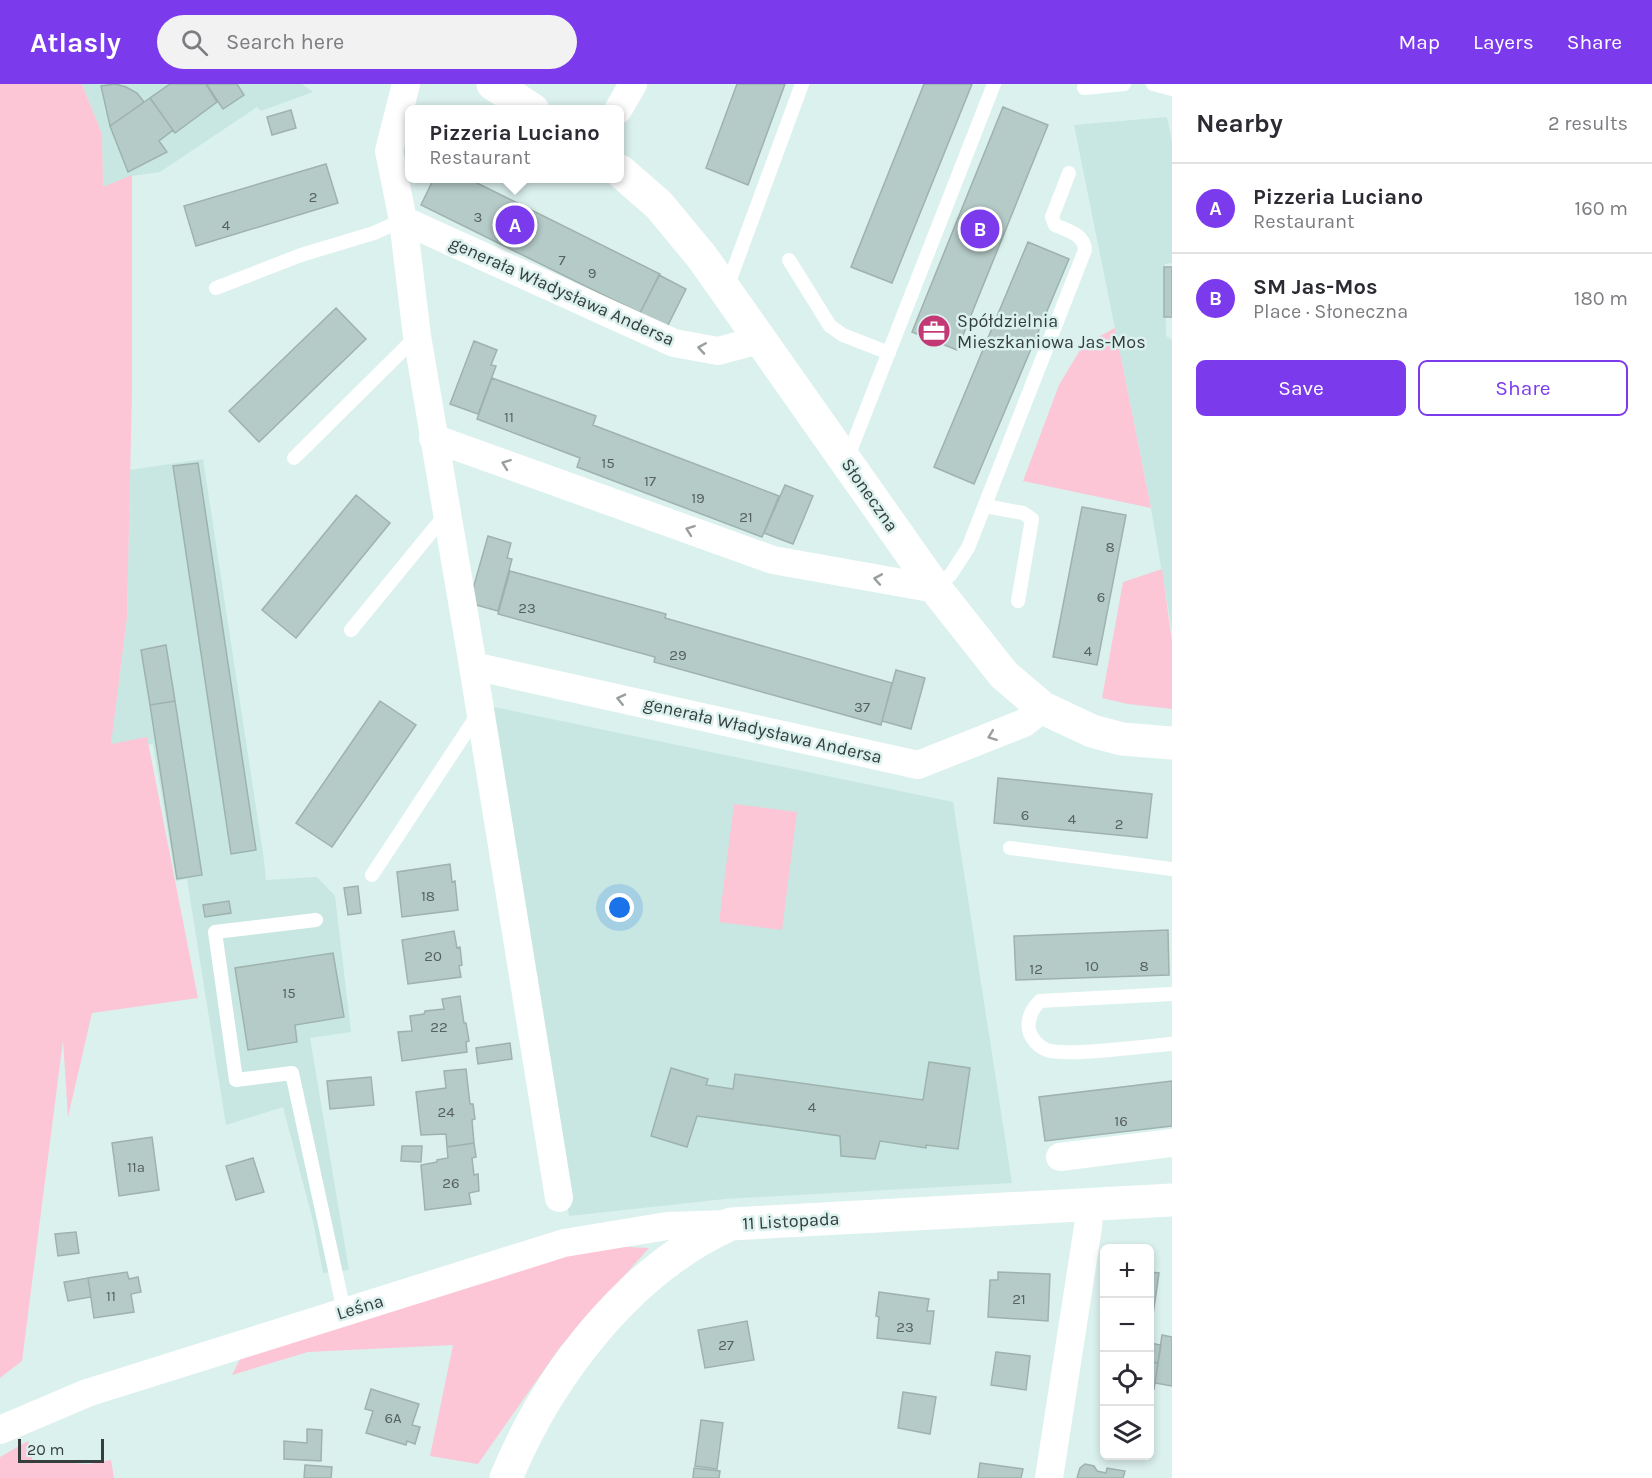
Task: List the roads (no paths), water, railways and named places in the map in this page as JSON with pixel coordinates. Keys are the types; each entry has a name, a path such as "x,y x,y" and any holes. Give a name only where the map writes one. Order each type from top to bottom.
{"street":[{"path":"406,84 389,151 403,220 417,336 433,438 481,711 559,1198"},
{"path":"493,84 525,105"},
{"path":"621,105 633,84"},
{"name":"Słoneczna","path":"624,174 659,205 702,257 936,589 1004,675 1043,708 1092,731 1122,739 1172,743"},
{"name":"generała Władysława Andersa","path":"403,220 674,343 718,351 759,340"},
{"path":"433,438 773,560 936,589"},
{"name":"generała Władysława Andersa","path":"473,666 918,765 1024,723 1043,708"},
{"path":"1060,1157 1172,1143"},
{"name":"11 Listopada","path":"506,1478 515,1456 552,1390 581,1347 631,1291 659,1267 703,1236 731,1224 1172,1200"},
{"path":"1049,1478 1090,1204"},
{"name":"Leśna","path":"0,1430 87,1393 564,1243 667,1226 731,1224"}],"lane":[{"path":"726,292 802,84"},
{"path":"846,461 994,84"},
{"path":"1084,88 1124,84"},
{"path":"1153,84 1172,89"},
{"path":"936,589 951,574 968,548 1085,250 1085,243 1081,237 1055,225 1052,217 1069,173"},
{"path":"216,288 301,255 374,232 403,220"},
{"path":"789,260 830,326 843,335 889,353"},
{"path":"294,458 417,336"},
{"path":"985,506 1023,513 1032,519 1018,601"},
{"path":"351,630 446,514"},
{"path":"372,876 481,711"},
{"path":"1010,848 1172,869"},
{"path":"316,920 215,932 236,1080 292,1073 344,1311"},
{"path":"1170,1044 1068,1052 1048,1051 1035,1042 1028,1020 1033,1008 1040,1001 1172,994"}],"place":[{"name":"Pizzeria Luciano","path":"515,225"},
{"name":"SM Jas-Mos","path":"980,229"},
{"name":"Spółdzielnia Mieszkaniowa Jas-Mos","path":"934,331"}]}
